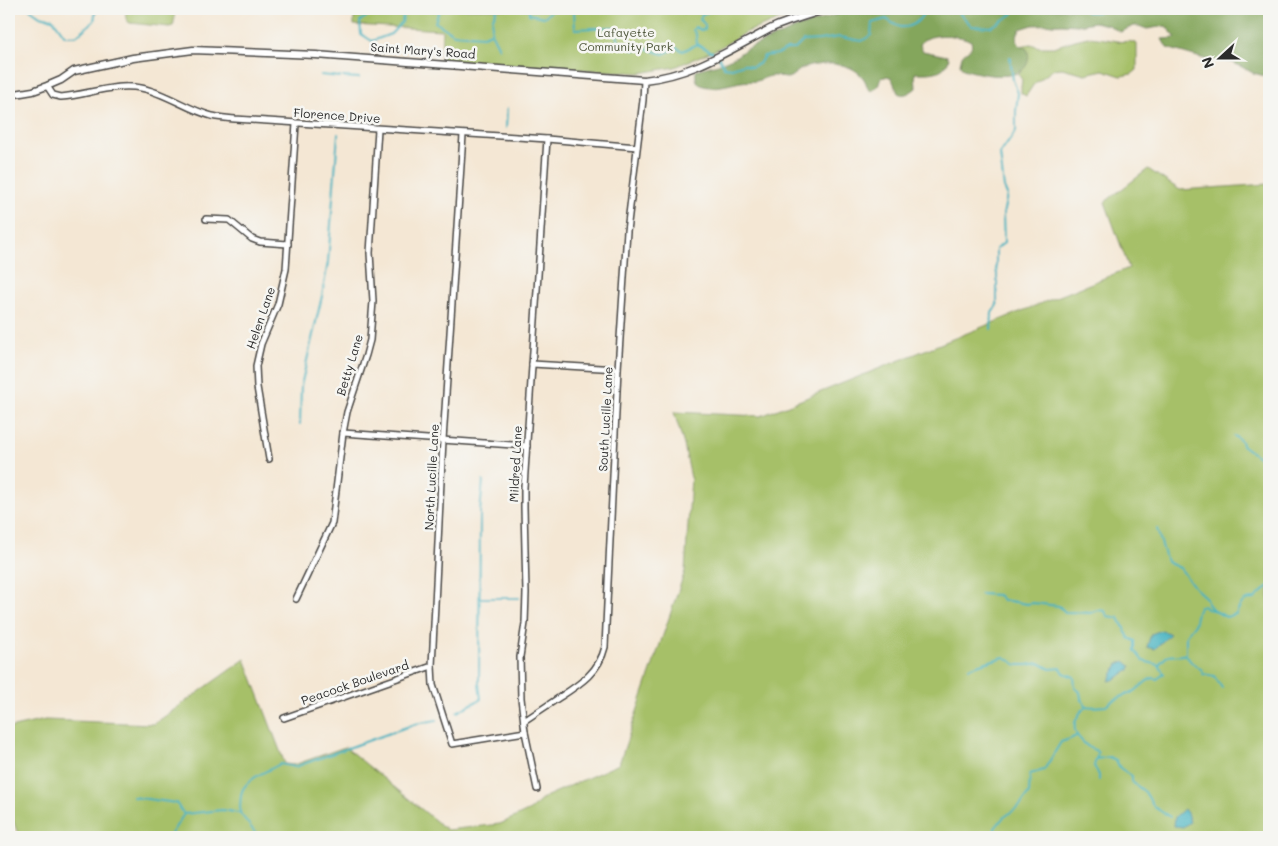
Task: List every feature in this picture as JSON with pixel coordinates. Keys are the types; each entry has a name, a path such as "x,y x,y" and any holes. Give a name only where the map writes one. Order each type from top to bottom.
{"street":[{"name":"Saint Mary's Road","path":"9,95 33,91 47,86 61,80 74,71 133,58 193,50 316,55 644,80 687,71 774,27 827,9"},
{"name":"South Lucille Lane","path":"524,721 583,682 595,669 603,655 606,636 618,369 627,231 644,80"},
{"name":"Florence Drive","path":"47,86 53,95 61,97 115,87 141,88 153,91 212,116 235,119 547,139 637,147"},
{"name":"Helen Lane","path":"269,459 257,387 256,366 262,344 281,295 286,269 296,124"},
{"name":"Betty Lane","path":"296,599 332,523 348,404 368,348 373,301 370,253 378,129"},
{"name":"North Lucille Lane","path":"463,135 443,440 432,666 433,685 452,744 526,732"},
{"name":"Mildred Lane","path":"537,789 524,721 520,666 526,593 524,507 527,446 547,139"},
{"path":"206,219 229,220 252,239 260,242 288,244"},
{"path":"532,364 618,369"},
{"path":"343,433 527,446"},
{"name":"Peacock Boulevard","path":"284,718 432,666"}],"green space":[{"path":"126,9 175,9 173,26 130,23 126,19"},
{"name":"Lafayette Community Park","path":"354,9 807,9 747,32 717,49 675,67 640,73 441,61 442,30 354,25"},
{"path":"853,9 1269,9 1269,77 1253,73 1231,62 1208,60 1167,48 1162,39 1176,38 1166,26 1147,29 1134,26 1120,32 1108,25 1094,22 1078,25 1033,25 1020,29 1017,41 1027,49 1028,62 1022,70 1015,74 998,76 963,69 960,64 962,57 971,48 971,41 961,37 930,37 920,45 923,51 947,56 949,58 947,64 936,72 915,73 916,88 905,94 898,93 892,79 888,76 881,78 878,86 872,91 868,89 865,80 852,68 836,64 803,68 787,78 771,76 757,81 712,87 700,84 696,79 696,71 699,69 735,57 746,49 796,28"},
{"path":"1088,37 1137,44 1137,70 1132,74 1121,76 1103,70 1085,74 1062,68 1054,69 1034,84 1026,96 1021,93 1022,80 1018,74 1021,72 1020,46 1031,44 1039,47 1054,47"},
{"path":"1148,169 1180,190 1269,184 1269,837 19,837 9,808 9,728 45,720 154,724 245,659 285,764 294,765 345,747 447,830 500,824 530,810 545,797 619,764 685,571 691,478 674,412 761,416 1129,268 1105,202"}],"water":[{"path":"1162,630 1170,634 1155,649 1147,647 1151,634"},
{"path":"1125,661 1131,666 1130,670 1109,681 1118,664"},
{"path":"1184,809 1190,822 1183,827 1174,826 1175,817"}],"waterway":[{"path":"30,9 40,16 53,19 65,36 76,36 94,21 96,9"},
{"path":"371,9 371,14 360,21 361,34 372,41 391,34 402,22 404,9"},
{"path":"440,9 435,22 454,34 483,36 491,33 493,18 497,9"},
{"path":"529,9 529,14 544,17 554,9"},
{"path":"571,9 574,11 575,29 615,27 619,42 634,50 648,49 663,54 677,48 683,51 697,44 716,54"},
{"path":"697,44 696,34 693,30 695,27 701,30 705,29 705,25 700,19 702,14 711,11 711,9"},
{"path":"719,57 724,67 732,68 744,64 751,67 759,64 764,56 778,54 787,49 795,49 803,41 840,37 862,41 871,35 872,23 886,19 900,27 913,25 919,20 925,9"},
{"path":"955,9 972,26 991,27 1011,15 1016,9"},
{"path":"1084,9 1086,12 1106,9"},
{"path":"492,34 499,48"},
{"path":"991,329 992,313 997,305 996,249 1004,243 1003,215 1007,195 1004,188 1000,154 1016,131 1018,93 1013,80 1010,57"},
{"path":"321,75 340,77"},
{"path":"343,77 359,78"},
{"path":"506,128 507,109"},
{"path":"300,424 301,386 328,262 338,134"},
{"path":"1234,436 1241,441 1242,445 1269,465"},
{"path":"457,712 481,699 479,684 480,512 483,481"},
{"path":"1157,529 1167,562 1180,568 1195,588 1206,598 1213,610"},
{"path":"980,594 998,595 1003,600 1027,604 1059,606 1065,612 1091,613 1098,610 1105,611 1107,616 1119,618 1129,638 1135,641 1135,651 1143,661 1159,665 1166,657 1186,654 1186,635 1194,625 1200,607 1204,606 1206,609 1213,610 1226,617 1236,614 1242,603 1255,599 1269,586"},
{"path":"480,598 519,598"},
{"path":"1186,655 1191,662 1202,670 1203,674 1214,676 1222,688"},
{"path":"969,668 1004,657 1017,665 1039,663 1050,669 1061,668 1064,673 1074,677 1075,687 1080,692 1086,706 1093,707 1106,706 1112,701 1135,691 1147,681 1153,678 1157,679 1164,674 1159,665"},
{"path":"1085,707 1076,719 1075,728 1078,737 1088,747 1098,753 1096,759 1109,757 1116,760 1120,768 1132,776 1132,782 1145,792 1154,807 1170,817"},
{"path":"257,837 240,813 242,791 246,784 255,777 280,764 295,767 415,724 437,720"},
{"path":"990,837 995,834 995,828 1003,818 1020,806 1029,793 1030,774 1044,770 1061,742 1076,736"},
{"path":"1096,759 1094,766 1099,775 1099,780"},
{"path":"133,797 176,803 184,814"},
{"path":"169,837 184,814 222,810 239,813"}]}
